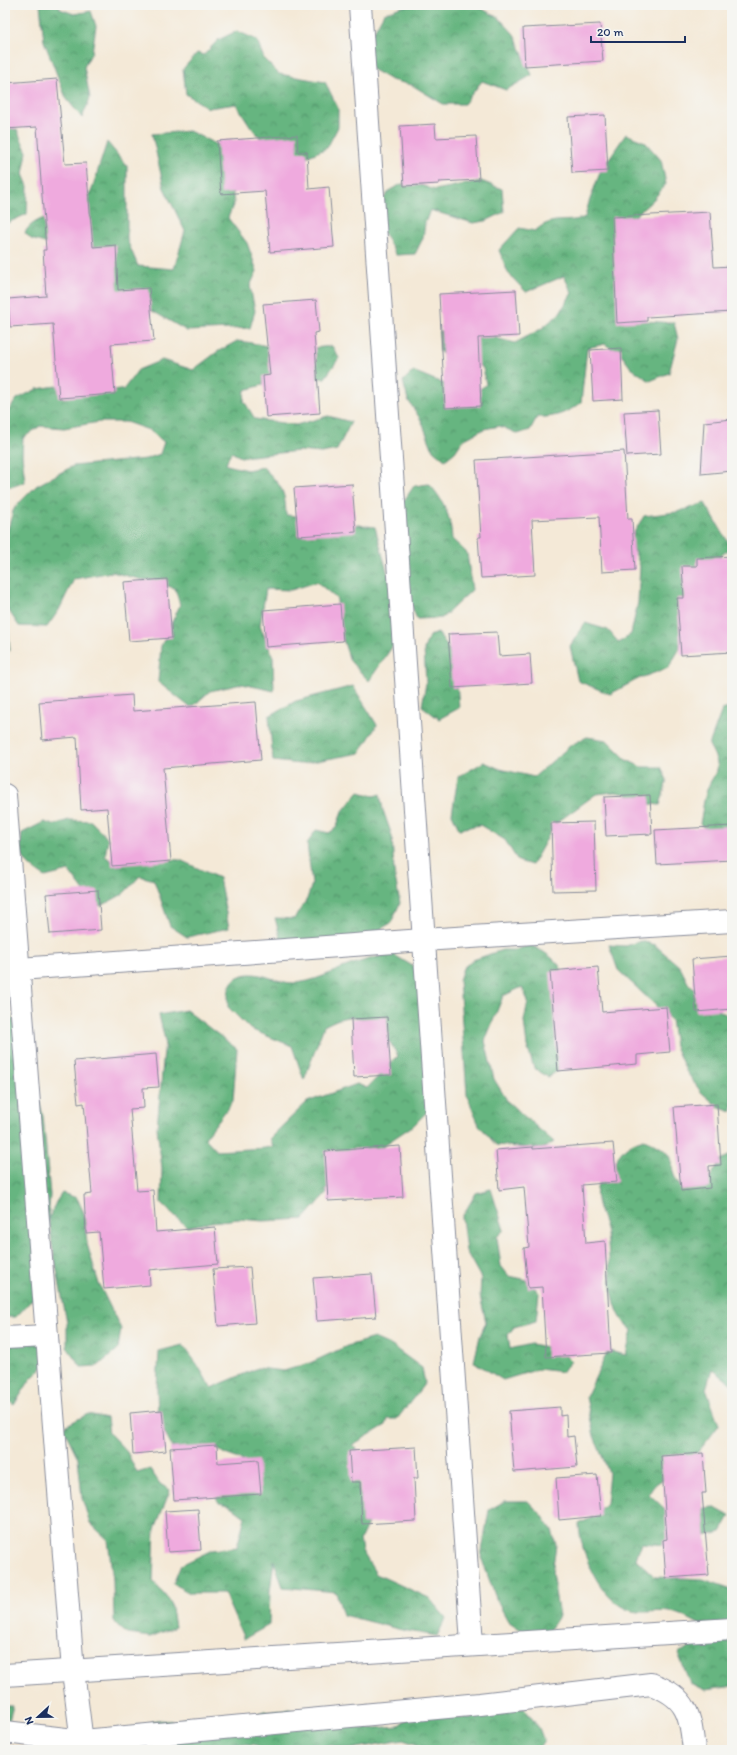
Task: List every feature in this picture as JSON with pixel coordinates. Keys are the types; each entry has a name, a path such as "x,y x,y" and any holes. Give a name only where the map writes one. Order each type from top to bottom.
{"street":[{"path":"360,5 472,1644"},
{"path":"5,794 12,970 46,1336 73,1671 83,1745"},
{"path":"12,970 423,940 732,921"},
{"path":"5,1338 46,1336"},
{"path":"5,1675 472,1644 732,1629"},
{"path":"5,1732 83,1745 480,1704 652,1684 674,1695 683,1706 691,1721 694,1750"}],"green space":[{"path":"40,5 59,5 60,9 74,14 91,11 96,26 92,52 84,67 90,98 82,118 66,98 44,41"},
{"path":"424,5 475,5 499,18 514,34 532,75 506,90 482,81 464,104 443,104 412,85 391,80 368,67 363,51 384,13 401,7"},
{"path":"237,31 257,40 264,59 279,74 325,82 338,108 338,127 327,148 299,160 271,150 251,127 236,104 208,108 186,94 183,69 197,53 204,55 218,40"},
{"path":"5,126 17,130 27,152 23,174 28,186 27,214 5,224"},
{"path":"189,131 218,145 229,174 234,202 228,218 247,243 257,271 250,286 255,311 250,328 187,331 137,302 118,298 62,248 31,239 25,233 35,222 59,213 83,208 91,192 107,142 127,166 127,240 138,266 174,269 185,231 164,188 152,134"},
{"path":"626,134 645,142 661,160 666,184 653,200 625,225 627,304 615,319 674,323 678,339 669,373 650,381 631,368 623,357 605,344 587,348 581,403 560,414 549,417 537,417 530,430 518,434 500,426 484,429 463,440 455,452 445,460 433,450 421,420 408,400 403,381 413,371 471,395 486,385 483,368 471,360 454,363 440,352 439,332 455,322 499,339 515,343 541,329 559,314 572,293 564,276 526,292 508,273 499,250 519,228 535,231 554,221 572,220 585,217 601,170"},
{"path":"408,181 435,190 481,181 502,189 504,212 486,221 473,223 430,210 425,223 423,238 415,254 396,255 382,230 378,207 390,190"},
{"path":"237,341 288,349 332,346 339,358 325,378 273,382 245,390 244,401 255,419 296,425 328,416 351,422 337,450 321,453 299,451 241,457 231,452 226,463 227,465 247,470 263,467 281,488 285,499 286,515 375,527 395,601 394,644 369,681 350,661 339,627 337,599 317,582 291,590 266,589 260,626 273,657 274,691 242,684 210,691 191,708 158,682 161,646 180,605 175,588 112,572 74,579 59,610 47,627 19,626 7,608 10,651 5,648 5,539 14,508 36,486 73,466 146,459 160,454 164,442 149,430 126,422 99,422 64,428 40,426 23,438 22,455 25,482 11,487 5,484 5,415 17,399 37,389 57,386 123,390 138,370 162,360 193,370 217,352"},
{"path":"429,484 439,496 446,509 452,539 467,553 472,590 442,618 417,619 399,577 403,502 414,486"},
{"path":"705,503 731,547 716,560 685,622 679,650 668,668 640,678 610,694 578,681 570,646 585,623 608,630 619,643 631,634 638,602 640,566 630,539 644,516 677,512"},
{"path":"438,633 449,650 452,659 456,678 459,708 439,719 422,706 426,683 424,649 429,636"},
{"path":"353,686 377,725 360,753 300,764 273,761 269,716 296,701"},
{"path":"732,707 732,819 716,837 700,824 706,793 717,767 717,762 709,745 722,710"},
{"path":"587,737 607,740 627,760 641,767 661,767 667,780 660,805 642,803 626,794 615,792 596,794 555,824 532,865 518,861 505,840 480,825 459,829 452,814 458,777 484,762 500,769 534,777 571,745"},
{"path":"359,792 374,796 380,794 383,810 392,836 394,872 400,903 391,923 327,959 303,956 282,944 275,918 294,919 307,899 312,884 307,844 316,830 329,833 336,828 342,812"},
{"path":"69,820 91,821 108,839 105,856 119,866 139,858 180,860 219,878 229,928 187,937 170,926 154,880 140,876 123,894 101,906 89,898 69,871 45,877 24,860 21,849 22,833 44,822 53,825"},
{"path":"641,941 655,945 680,967 688,983 710,1005 732,1018 732,1111 717,1106 701,1092 686,1071 675,1046 671,1020 618,970 609,945 626,946"},
{"path":"530,945 552,958 563,972 566,999 566,1030 562,1068 548,1077 534,1068 527,1046 524,1021 528,1001 522,987 503,996 485,1041 494,1079 508,1102 554,1142 542,1149 496,1145 479,1125 467,1095 459,980 463,968 473,960 502,950 515,950"},
{"path":"391,953 424,973 427,1112 414,1125 387,1143 370,1158 347,1187 325,1190 327,1193 304,1219 263,1221 239,1219 211,1222 187,1227 161,1203 162,1168 157,1128 165,1040 159,1015 186,1010 237,1049 233,1101 205,1138 217,1151 265,1148 273,1146 270,1138 307,1102 357,1084 367,1088 398,1056 379,1023 357,1017 345,1017 324,1026 304,1080 292,1046 250,1029 228,1007 230,986 238,977 252,974 292,983 308,981 353,964"},
{"path":"5,1000 31,1065 43,1116 50,1195 42,1289 16,1317 5,1317"},
{"path":"644,1139 666,1151 670,1158 674,1175 681,1187 707,1182 721,1160 732,1154 732,1384 712,1369 706,1389 719,1425 700,1450 678,1472 658,1482 649,1494 669,1513 713,1507 730,1516 721,1532 667,1545 641,1543 636,1559 655,1577 703,1579 732,1589 732,1634 722,1637 675,1613 664,1611 637,1612 621,1606 602,1588 594,1575 583,1549 580,1536 579,1524 591,1518 606,1503 609,1473 594,1436 586,1397 608,1351 626,1355 632,1330 623,1321 617,1310 613,1297 608,1241 606,1229 597,1201 597,1190 600,1180 623,1150 631,1144"},
{"path":"491,1189 504,1230 497,1237 501,1266 509,1276 528,1280 539,1293 536,1321 514,1327 508,1335 510,1349 531,1344 558,1349 571,1361 563,1372 539,1369 503,1380 474,1362 480,1336 486,1322 480,1296 481,1278 466,1251 462,1217 476,1193"},
{"path":"62,1193 77,1198 84,1213 87,1244 99,1284 121,1329 118,1349 98,1366 81,1367 67,1347 67,1323 52,1244 49,1218"},
{"path":"5,1338 40,1342 48,1362 30,1380 14,1405 5,1398"},
{"path":"374,1338 392,1346 422,1368 425,1383 397,1419 388,1419 386,1425 352,1445 357,1450 359,1491 370,1519 360,1540 362,1551 376,1574 429,1598 446,1618 437,1636 402,1630 343,1615 336,1592 283,1587 274,1561 270,1591 269,1625 244,1639 224,1593 190,1593 173,1584 181,1565 212,1550 237,1547 245,1517 229,1505 219,1503 216,1497 240,1468 242,1460 225,1454 216,1448 194,1450 172,1447 158,1420 157,1388 159,1351 183,1345 197,1364 211,1388 258,1368 284,1371 310,1363 347,1346"},
{"path":"88,1414 107,1418 109,1433 127,1452 137,1473 150,1469 160,1484 170,1490 155,1529 153,1581 171,1603 175,1627 150,1637 127,1634 114,1622 113,1580 108,1540 90,1523 82,1498 78,1458 63,1427"},
{"path":"505,1501 528,1501 542,1515 552,1530 556,1545 552,1573 559,1616 548,1633 530,1636 508,1621 497,1601 481,1557 489,1510"},
{"path":"726,1641 732,1642 732,1686 706,1690 690,1683 678,1653 695,1645"},
{"path":"5,1706 13,1706 5,1735"},
{"path":"509,1708 525,1709 539,1728 544,1741 538,1750 433,1750 403,1740 351,1749 329,1745 314,1750 265,1750 256,1745 236,1743 219,1750 131,1750 128,1748 120,1733 157,1720 176,1721 185,1718 235,1723 264,1711 289,1709 301,1714 351,1724 363,1729 399,1726 413,1714 470,1718"}],"building":[{"path":"600,24 603,61 525,66 523,28"},
{"path":"57,79 65,164 86,163 93,247 116,245 118,290 149,288 154,341 111,344 115,394 59,398 53,324 10,327 8,299 46,296 43,250 46,250 37,127 5,129 5,83"},
{"path":"605,115 608,171 572,173 568,117"},
{"path":"435,124 436,138 476,136 479,180 404,186 400,126"},
{"path":"297,135 298,152 307,152 309,189 329,187 334,247 270,252 265,191 221,194 217,141"},
{"path":"710,212 714,267 732,266 732,312 647,317 647,321 617,323 612,217"},
{"path":"516,290 519,336 478,338 481,406 445,408 439,294"},
{"path":"316,300 319,332 314,333 320,413 266,417 263,376 270,375 263,304"},
{"path":"621,348 623,399 593,401 590,350"},
{"path":"658,410 661,454 627,456 624,412"},
{"path":"732,419 732,471 701,474 704,422"},
{"path":"624,451 628,519 632,519 635,570 602,572 599,517 532,520 535,575 481,578 478,537 481,537 476,460"},
{"path":"352,484 356,532 298,536 294,488"},
{"path":"732,556 732,652 681,655 677,598 684,598 682,566 697,566 697,558"},
{"path":"167,579 172,638 129,641 124,582"},
{"path":"340,604 343,641 266,647 263,610"},
{"path":"497,632 499,656 530,654 532,683 452,688 448,634"},
{"path":"132,695 133,711 256,702 261,760 163,768 171,861 112,866 107,808 81,810 77,737 42,740 39,702"},
{"path":"650,795 652,834 606,836 604,797"},
{"path":"594,822 596,890 553,891 551,823"},
{"path":"732,826 732,860 657,864 655,830"},
{"path":"98,890 101,930 50,934 46,894"},
{"path":"732,956 732,1009 696,1012 692,959"},
{"path":"598,967 602,1012 666,1007 670,1052 637,1055 637,1064 558,1071 550,971"},
{"path":"387,1017 391,1075 354,1077 351,1019"},
{"path":"156,1054 159,1087 143,1088 144,1108 130,1109 137,1191 153,1190 156,1232 215,1227 218,1264 149,1270 150,1285 104,1289 99,1232 86,1233 84,1195 92,1194 84,1103 78,1104 74,1061"},
{"path":"717,1104 721,1165 709,1166 710,1188 681,1191 674,1107"},
{"path":"613,1143 617,1182 582,1185 586,1243 605,1241 611,1353 546,1357 542,1287 528,1288 524,1248 529,1247 524,1187 499,1190 496,1150 533,1147 533,1149"},
{"path":"400,1146 403,1197 328,1201 325,1151"},
{"path":"250,1267 255,1323 218,1326 213,1269"},
{"path":"372,1274 376,1317 317,1321 313,1278"},
{"path":"560,1407 560,1416 566,1415 567,1437 574,1436 577,1467 514,1472 509,1411"},
{"path":"162,1410 166,1451 133,1454 130,1413"},
{"path":"217,1445 218,1463 258,1460 261,1494 174,1500 170,1448"},
{"path":"416,1447 418,1478 414,1478 416,1521 362,1524 360,1482 351,1482 349,1451"},
{"path":"703,1453 706,1493 702,1493 709,1575 666,1578 663,1540 667,1539 661,1456"},
{"path":"597,1475 601,1516 559,1520 556,1478"},
{"path":"198,1509 201,1550 168,1552 165,1511"}]}
